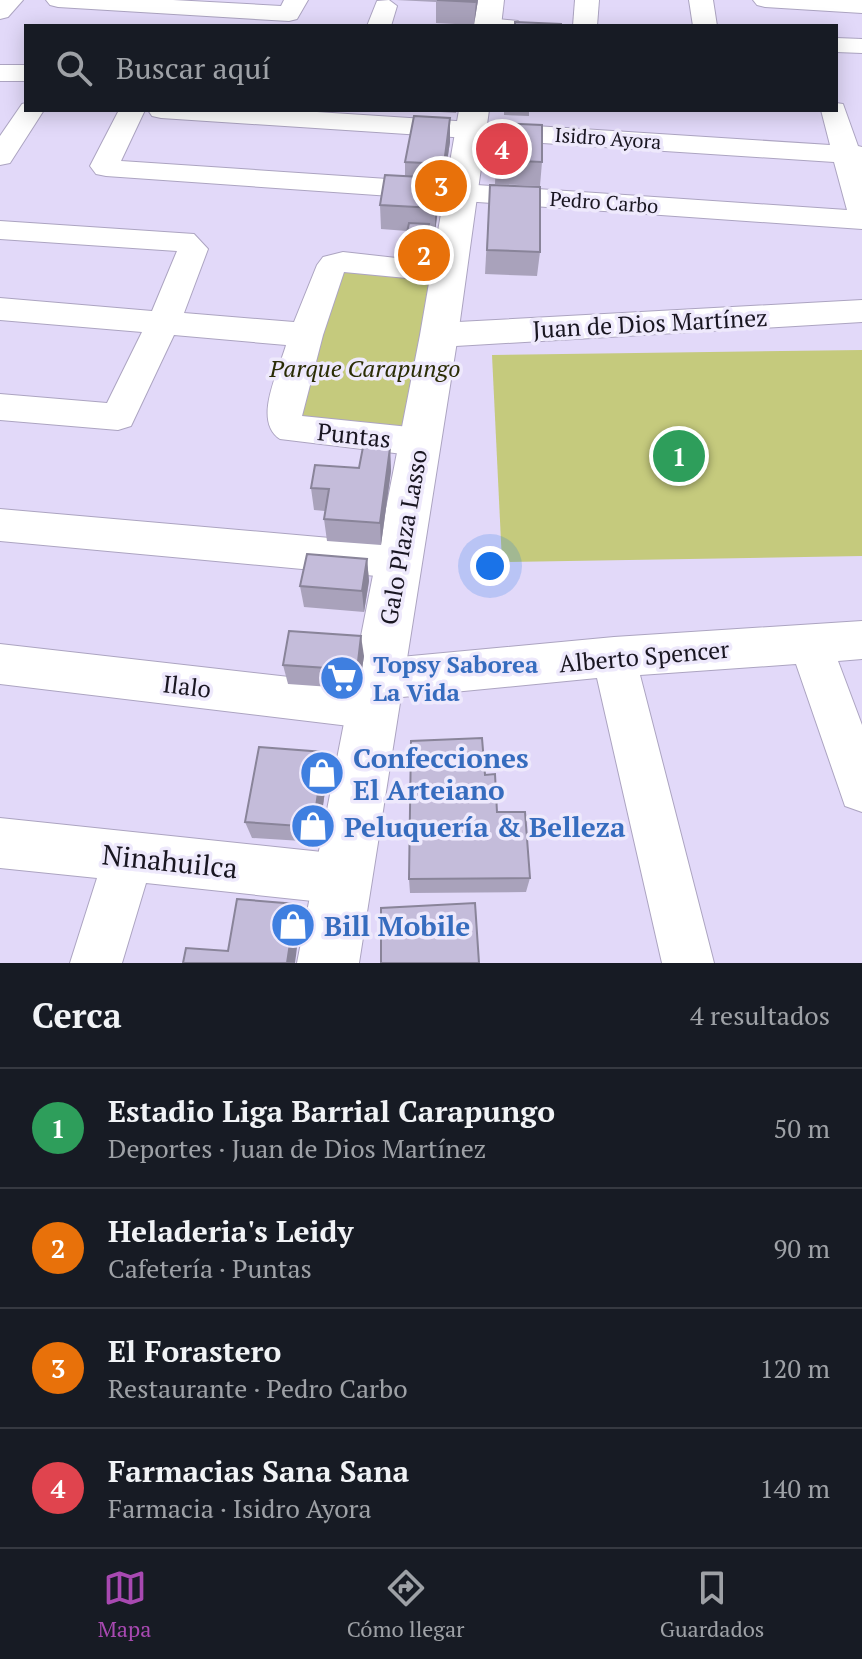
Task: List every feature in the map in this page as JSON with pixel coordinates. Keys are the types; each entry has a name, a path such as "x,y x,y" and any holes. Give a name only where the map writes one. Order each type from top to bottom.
{"street":[{"path":"0,12 11,0"},
{"path":"58,0 292,7"},
{"path":"487,24 491,0"},
{"path":"585,24 587,0"},
{"path":"701,0 705,24"},
{"path":"765,0 862,6"},
{"path":"838,45 862,46"},
{"path":"0,49 24,51"},
{"path":"0,73 24,73"},
{"path":"0,157 23,104"},
{"name":"Pedro Carbo","path":"131,112 104,166 106,168 862,220"},
{"name":"Isidro Ayora","path":"223,112 472,120 854,155"},
{"path":"835,112 854,155 862,212"},
{"name":"Galo Plaza Lasso","path":"328,963 439,335 472,120"},
{"path":"0,230 190,244 193,249 163,324 118,417 0,407"},
{"name":"Puntas","path":"419,442 293,429 285,424 284,416 306,335 328,272 334,264 343,262 448,272"},
{"path":"0,309 306,335"},
{"name":"Juan de Dios Martínez","path":"439,335 862,311"},
{"path":"0,525 398,561"},
{"name":"Alberto Spencer","path":"376,693 614,657 862,640"},
{"path":"810,643 862,789"},
{"path":"614,657 688,963"},
{"name":"Ilalo","path":"0,664 376,693"},
{"name":"Ninahuilca","path":"0,843 341,879"},
{"path":"96,963 129,857"}],"green space":[{"name":"Parque Carapungo","path":"337,266 436,274 410,435 291,423"},
{"path":"862,350 862,556 502,562 492,355"}],"building":[{"path":"515,22 561,24 515,24"},
{"path":"414,116 450,118 444,164 405,162"},
{"path":"500,123 542,125 542,162 496,160"},
{"path":"385,175 439,178 435,208 380,205"},
{"path":"490,185 540,187 540,252 487,250"},
{"path":"409,223 429,224 427,238 406,237"},
{"path":"363,447 390,448 380,523 324,519 329,489 311,488 315,465 359,468"},
{"path":"307,554 367,559 362,591 300,586"},
{"path":"289,631 361,636 357,670 283,665"},
{"path":"482,738 485,775 495,774 497,812 525,812 530,878 409,879 411,741"},
{"path":"259,747 324,752 313,827 245,822"},
{"path":"237,899 296,904 287,963 183,963 186,948 228,951"},
{"path":"475,903 479,963 381,963 381,908"}],"place":[{"name":"Farmacias Sana Sana","path":"502,149"},
{"name":"El Forastero","path":"441,186"},
{"name":"Heladeria's Leidy","path":"424,255"},
{"name":"Estadio Liga Barrial Carapungo","path":"679,456"},
{"name":"Topsy Saborea La Vida","path":"342,678"},
{"name":"Confecciones El Arteiano","path":"322,773"},
{"name":"Peluquería & Belleza","path":"313,826"},
{"name":"Bill Mobile","path":"293,925"}]}
